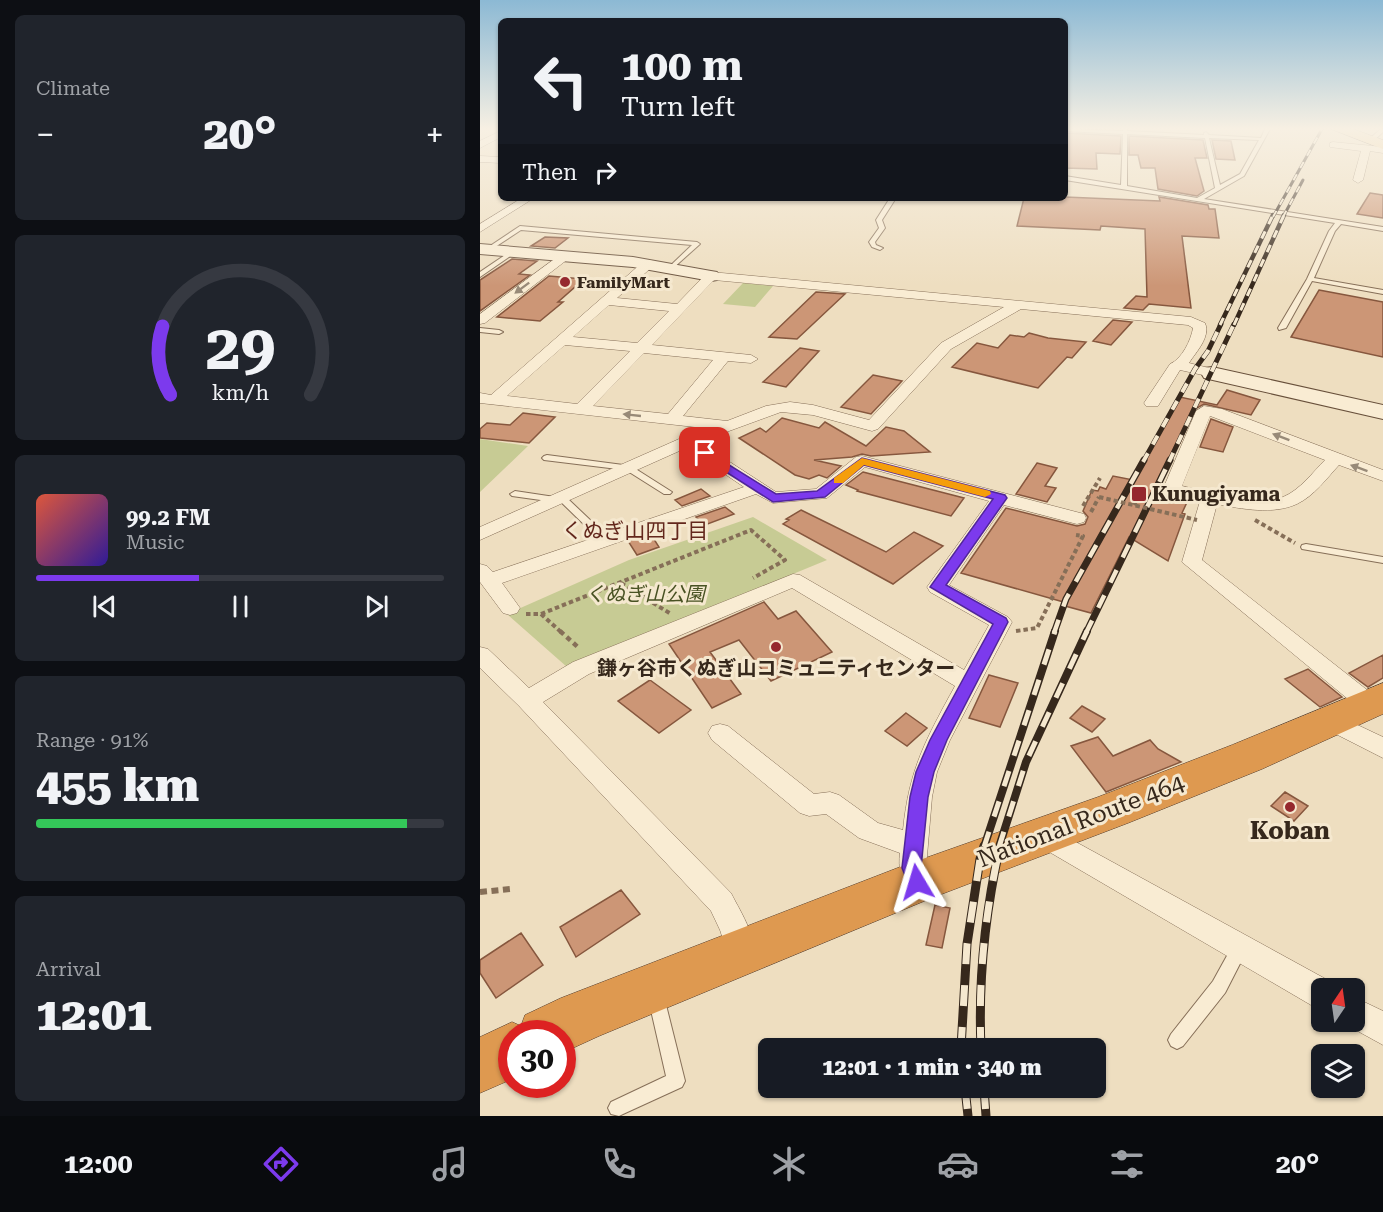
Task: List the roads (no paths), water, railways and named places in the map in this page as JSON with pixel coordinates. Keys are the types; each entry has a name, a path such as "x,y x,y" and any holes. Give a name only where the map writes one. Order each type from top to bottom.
{"highway":[{"name":"National Route 464","path":"574,1020 741,954 916,863 1043,835 1247,757 1360,707"},
{"path":"480,1066 498,1056"}],"street":[{"path":"504,202 525,201"},
{"path":"480,229 525,201"},
{"path":"484,249 648,264 711,276 1191,321 1201,329 1195,343 1180,365 1175,367 1152,403"},
{"path":"480,320 564,256"},
{"path":"487,399 561,340 648,264"},
{"path":"580,410 711,276"},
{"path":"605,301 680,308"},
{"path":"480,534 710,431 732,426 774,408 786,406 872,426 946,346 1018,305"},
{"path":"561,340 751,359"},
{"path":"671,420 723,356"},
{"path":"1180,365 1383,412"},
{"path":"487,399 732,426"},
{"path":"1336,459 1293,499 1282,504 1269,505 1215,499 1172,489 1205,409 1383,476"},
{"path":"688,442 773,498 821,494 862,461 1077,518"},
{"path":"510,608 484,575 758,488"},
{"path":"916,863 919,797 925,772 938,740 1001,622 937,587 1000,498"},
{"path":"1215,499 1192,562 1360,707 1383,748"},
{"path":"527,700 580,658 794,579 969,684"},
{"path":"480,656 527,700 721,902 734,928 741,954"},
{"path":"720,733 809,805 830,803 875,836 897,842 916,863"},
{"path":"1043,835 1311,988"},
{"path":"1365,1018 1383,1029"}],"lane":[{"path":"1083,181 1383,229"},
{"path":"1124,181 1124,188"},
{"path":"1216,181 1218,189"},
{"path":"1198,200 1232,181"},
{"path":"880,248 874,246 872,242 882,228 879,220 891,201"},
{"path":"1282,328 1310,279 1332,231 1339,222"},
{"path":"484,249 520,228 697,243 671,268"},
{"path":"480,275 513,252"},
{"path":"1310,279 1383,292"},
{"path":"480,330 499,332"},
{"path":"547,458 628,468 667,492"},
{"path":"515,494 565,501 602,536"},
{"path":"1306,548 1383,560"},
{"path":"1177,1040 1219,987 1240,947"},
{"path":"618,1108 676,1081 654,988"}],"railway":[{"path":"1273,217 1293,181"},
{"path":"1284,216 1302,181"},
{"path":"1220,325 1273,215"},
{"path":"1234,325 1284,216"},
{"path":"1143,462 1195,369 1208,351 1221,324"},
{"path":"1169,462 1234,324"},
{"path":"1054,633 1066,599 1144,460"},
{"path":"1086,633 1170,460"},
{"path":"984,847 1055,631"},
{"path":"999,847 1026,762 1087,631"},
{"path":"962,1038 967,944 984,846"},
{"path":"981,1038 984,946 990,896 1000,846"},
{"path":"966,1098 968,1116"},
{"path":"985,1098 986,1116"}],"place":[{"name":"FamilyMart","path":"565,282"},
{"name":"Kunugiyama","path":"1139,494"},
{"name":"鎌ヶ谷市くぬぎ山コミュニティセンター","path":"776,647"},
{"name":"Koban","path":"1290,807"}],"district":[{"name":"くぬぎ山四丁目","path":"635,531"}],"park label":[{"name":"くぬぎ山公園","path":"645,594"}]}
